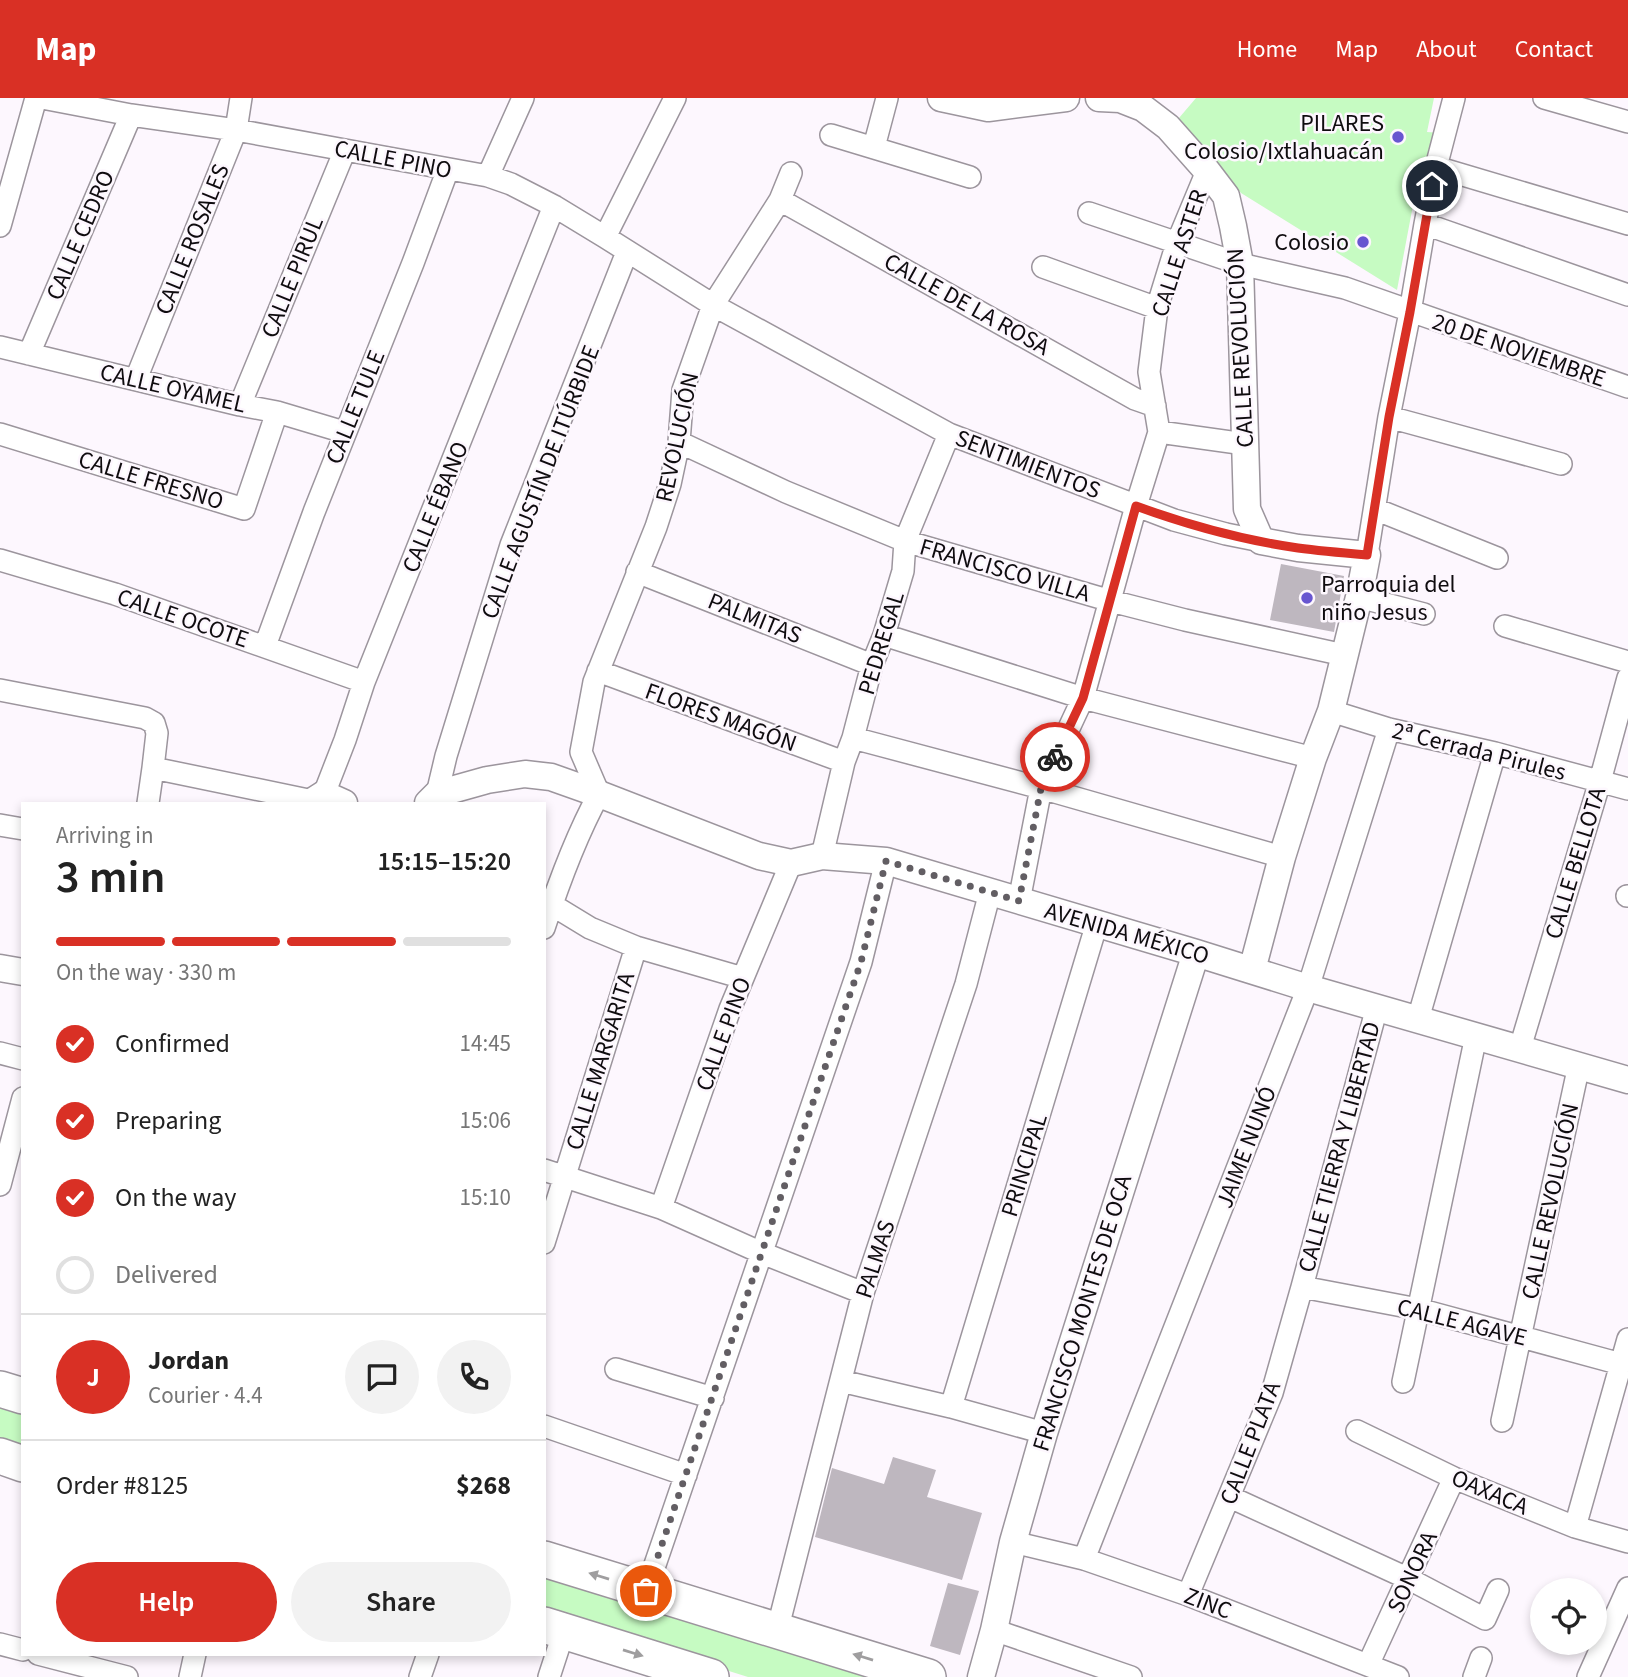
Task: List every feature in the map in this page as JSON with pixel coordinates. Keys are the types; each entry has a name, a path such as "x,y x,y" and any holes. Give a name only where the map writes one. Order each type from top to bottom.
{"main road":[{"path":"0,1389 21,1395"},
{"path":"0,1456 21,1463"},
{"path":"546,1560 928,1677"},
{"path":"554,1629 669,1671 711,1677"}],"street":[{"path":"0,226 36,98"},
{"name":"CALLE PINO","path":"42,98 131,116 236,130 488,176 511,184 554,206 713,305"},
{"name":"CALLE ROSALES","path":"136,379 236,130 241,98"},
{"path":"488,176 523,98"},
{"path":"606,237 675,98"},
{"path":"874,147 887,98"},
{"path":"941,98 990,103 1066,98"},
{"name":"CALLE REVOLUCIÓN","path":"1099,98 1120,99 1143,108 1168,127 1226,196 1240,264 1247,509 1261,541"},
{"path":"1252,970 1282,857 1313,758 1331,711 1359,597 1424,224 1454,98"},
{"path":"1544,98 1628,122"},
{"name":"CALLE CEDRO","path":"29,354 131,116"},
{"path":"831,135 970,177"},
{"name":"CALLE PIRUL","path":"240,405 345,150"},
{"path":"1436,167 1628,224"},
{"name":"CALLE TULE","path":"265,646 344,432 448,169"},
{"name":"CALLE ASTER","path":"1019,901 1041,788 1083,698 1159,432 1149,372 1157,308 1177,243 1207,171"},
{"name":"REVOLUCIÓN","path":"599,794 581,752 594,682 660,516 670,484 680,442 683,390 713,305 780,200 791,173"},
{"name":"CALLE DE LA ROSA","path":"780,200 1135,399 1155,406"},
{"name":"CALLE ÉBANO","path":"323,800 364,682 554,206"},
{"name":"20 DE NOVIEMBRE","path":"1089,212 1240,264 1345,288 1628,387"},
{"path":"1424,224 1628,295"},
{"name":"CALLE AGUSTÍN DE ITÚRBIDE","path":"433,799 511,545 627,252"},
{"path":"1043,267 1157,308"},
{"name":"SENTIMIENTOS","path":"713,305 949,434 1136,506 1226,534 1298,548 1367,555"},
{"name":"CALLE OYAMEL","path":"0,347 277,412 344,432"},
{"name":"CALLE FRESNO","path":"0,434 244,509 277,412"},
{"path":"1389,417 1561,464"},
{"path":"1159,432 1245,444"},
{"name":"PEDREGAL","path":"822,856 844,762 902,571 905,541 949,434"},
{"name":"FRANCISCO VILLA","path":"680,442 786,492 905,541 1111,601 1344,655"},
{"path":"1375,509 1497,558"},
{"name":"CALLE OCOTE","path":"0,560 116,594 364,682"},
{"name":"PALMITAS","path":"637,572 873,665"},
{"path":"1359,597 1424,614"},
{"path":"1505,626 1628,662"},
{"path":"884,635 1083,698 1313,758"},
{"name":"FLORES MAGÓN","path":"598,671 844,762"},
{"name":"CALLE BELLOTA","path":"1520,1048 1628,678"},
{"path":"0,691 145,718 154,723 157,733 148,802"},
{"name":"2ª Cerrada Pirules","path":"1331,711 1389,729 1495,753 1628,789"},
{"name":"JAIME NUNÓ","path":"1084,1559 1308,988 1389,729"},
{"path":"853,738 1282,857"},
{"path":"1418,1020 1495,753"},
{"path":"153,768 323,800"},
{"name":"AVENIDA MÉXICO","path":"433,799 487,780 526,774 551,777 759,856 791,863 822,856 886,861 1308,988 1628,1080"},
{"path":"599,794 583,822 548,902 590,928 636,947 743,978"},
{"path":"0,825 21,829"},
{"path":"646,1591 861,962 886,861"},
{"name":"CALLE PINO","path":"661,1208 730,1009 791,863"},
{"name":"PALMAS","path":"777,1631 863,1293 966,984 990,892"},
{"name":"PRINCIPAL","path":"951,1408 1097,923"},
{"name":"CALLE MARGARITA","path":"546,1229 554,1172 636,947"},
{"name":"FRANCISCO MONTES DE OCA","path":"981,1677 1013,1542 1044,1433 1196,953"},
{"path":"0,968 21,972"},
{"name":"CALLE TIERRA Y LIBERTAD","path":"1302,1287 1377,1007"},
{"path":"1403,1382 1476,1035"},
{"path":"0,1053 21,1058"},
{"name":"CALLE REVOLUCIÓN","path":"1503,1421 1579,1065"},
{"path":"0,1185 3,1162 21,1104"},
{"path":"554,1172 661,1208 762,1253 863,1293"},
{"name":"CALLE AGAVE","path":"1302,1287 1418,1309 1621,1364"},
{"name":"CALLE PLATA","path":"1188,1595 1272,1393 1302,1287"},
{"path":"1575,1527 1628,1339"},
{"path":"616,1369 713,1398"},
{"path":"841,1381 1044,1433"},
{"path":"546,1427 686,1475"},
{"name":"OAXACA","path":"1357,1431 1454,1478 1575,1527 1628,1542"},
{"name":"SONORA","path":"1368,1665 1454,1478"},
{"path":"1230,1497 1409,1579 1485,1619 1498,1590"},
{"name":"ZINC","path":"1013,1542 1084,1559 1188,1595 1398,1677"},
{"path":"1588,1677 1628,1588"},
{"path":"549,1677 554,1629"},
{"path":"994,1630 1131,1677"},
{"path":"0,1644 21,1649"},
{"path":"190,1677 195,1656"},
{"path":"420,1677 427,1656"},
{"path":"65,1657 127,1677"}],"green space":[{"name":"Colosio","path":"1196,98 1434,98 1427,132 1442,133 1434,173 1420,168 1397,290 1241,193 1179,118"},
{"path":"0,1393 21,1399 21,1447 0,1441"},
{"path":"546,1565 905,1677 748,1677 546,1614"}],"building":[{"name":"Parroquia del niño Jesus","path":"1281,564 1344,576 1334,632 1270,620"},
{"path":"893,1457 936,1470 927,1497 982,1513 962,1580 815,1537 832,1468 884,1484"},
{"path":"948,1583 979,1591 960,1655 930,1646"}],"way so far":[{"path":"646,1591 861,962 886,861 1019,901 1041,788 1055,757"}],"place":[{"name":"PILARES Colosio/Ixtlahuacán","path":"1398,137"},
{"name":"Colosio","path":"1363,242"},
{"name":"Parroquia del niño Jesus","path":"1307,598"}],"route":[{"path":"1055,757 1083,698 1136,506 1226,534 1298,548 1367,555 1389,417 1432,186"}]}
